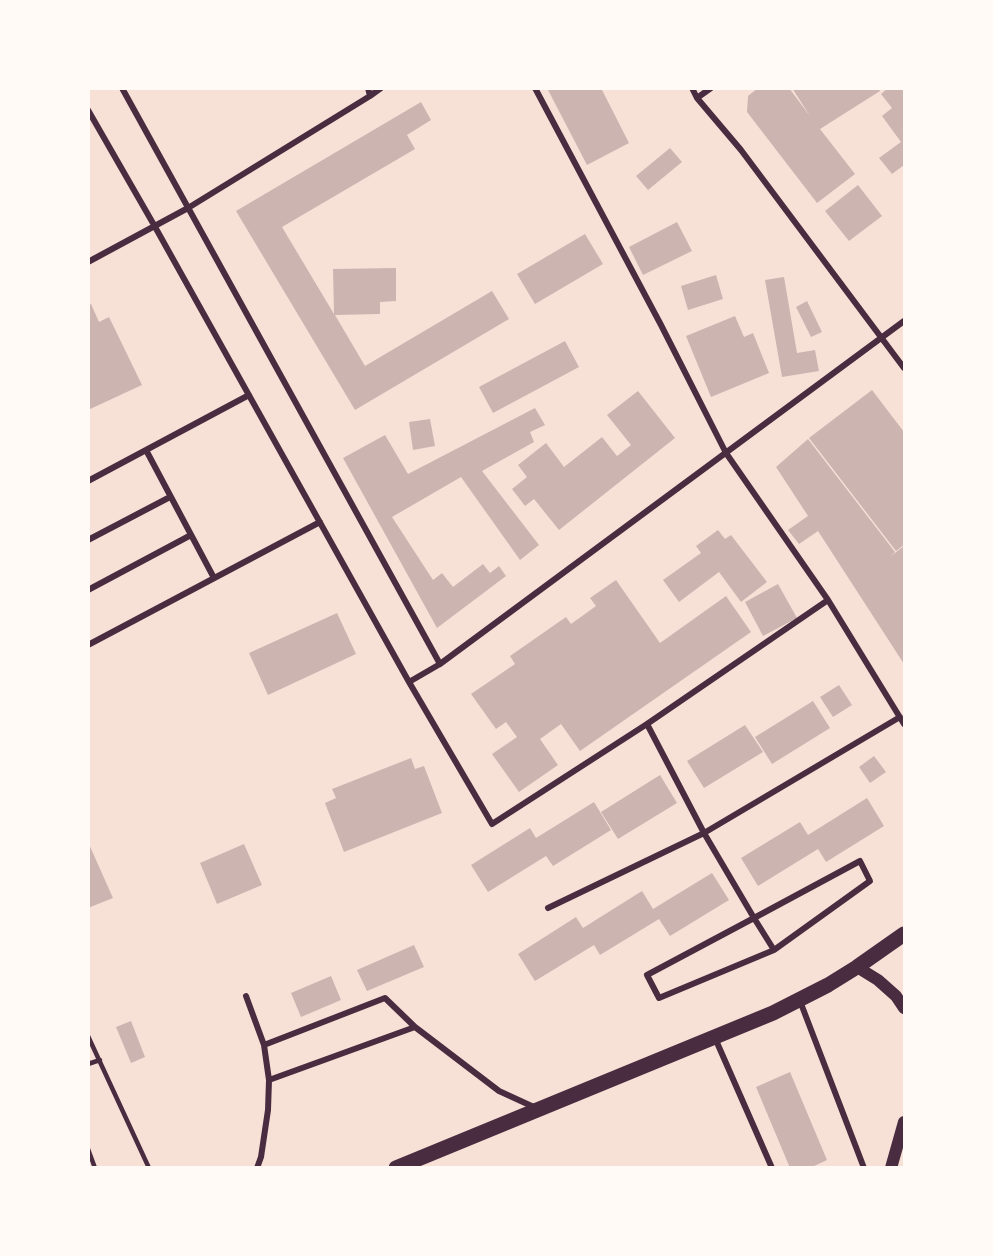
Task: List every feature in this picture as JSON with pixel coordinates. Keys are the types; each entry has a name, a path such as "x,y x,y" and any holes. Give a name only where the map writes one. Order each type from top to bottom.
{"main road":[{"path":"396,1167 763,1018 800,1000 857,967 904,934"},
{"path":"857,967 878,980 896,996 904,1008"},
{"path":"891,1167 904,1122"}],"street":[{"path":"122,88 440,664"},
{"path":"368,88 370,96"},
{"path":"88,262 188,208 381,88"},
{"path":"535,88 726,453 828,600 904,724"},
{"path":"692,88 697,98 741,150 904,368"},
{"path":"697,98 711,88"},
{"path":"88,110 409,682 492,824 646,724 828,600"},
{"path":"409,682 440,664 904,321"},
{"path":"88,481 249,395"},
{"path":"146,450 214,578"},
{"path":"88,540 170,497"},
{"path":"88,645 320,522"},
{"path":"88,590 191,535"},
{"path":"548,908 704,833 900,717"},
{"path":"646,724 704,833 774,950"},
{"path":"860,861 870,881 774,950 659,998 647,975 860,861"},
{"path":"246,996 264,1045 269,1080 268,1110 261,1157 257,1167"},
{"path":"264,1045 385,998 415,1027 499,1091 540,1110"},
{"path":"800,1000 864,1167"},
{"path":"269,1080 415,1027"},
{"path":"715,1037 772,1167"}],"lane":[{"path":"88,1036 149,1167"},
{"path":"88,1064 100,1060"},
{"path":"88,1149 95,1167"}],"building":[{"path":"547,88 601,88 629,143 587,165"},
{"path":"758,88 789,88 810,116 792,88 878,88 880,91 820,129 855,174 817,203 747,112 748,96"},
{"path":"888,88 904,88 904,165 892,174 879,158 901,142 882,116 892,108 881,94"},
{"path":"421,102 431,120 407,135 415,149 282,227 334,314 333,269 396,268 396,301 380,302 380,314 335,315 365,366 492,291 509,319 355,410 236,211"},
{"path":"670,148 682,162 648,190 636,176"},
{"path":"858,185 882,216 849,241 825,211"},
{"path":"677,222 692,251 643,275 629,247"},
{"path":"585,234 603,264 535,304 517,274"},
{"path":"716,275 723,299 688,310 681,286"},
{"path":"784,277 797,353 815,350 819,371 782,377 765,280"},
{"path":"807,301 822,332 811,337 796,307"},
{"path":"91,304 99,322 109,317 142,385 88,410 88,305"},
{"path":"735,316 744,337 753,333 769,373 711,397 686,336"},
{"path":"565,341 579,367 493,413 479,387"},
{"path":"872,390 904,432 904,545 896,551 809,438"},
{"path":"638,391 675,438 559,530 534,499 525,506 512,489 527,477 518,465 546,443 564,467 602,437 617,456 631,445 607,415"},
{"path":"535,408 545,425 530,432 534,442 482,471 539,545 520,560 461,477 392,517 433,580 442,573 453,587 483,564 490,573 499,566 506,576 437,628 343,458 385,435 408,474"},
{"path":"430,419 435,446 413,450 409,422"},
{"path":"808,439 895,552 891,556 904,546 904,664 818,531 799,544 788,530 808,516 776,467"},
{"path":"718,530 725,539 731,535 767,582 741,602 719,572 679,602 663,580 701,553 696,546"},
{"path":"616,580 660,643 726,596 751,632 580,751 561,724 540,739 558,765 519,792 492,754 517,737 506,722 496,729 471,694 515,664 510,656 566,617 571,624 596,606 590,598"},
{"path":"778,584 797,618 763,636 745,602"},
{"path":"337,613 356,654 268,695 249,653"},
{"path":"839,685 852,705 833,717 820,697"},
{"path":"813,701 830,728 772,764 755,737"},
{"path":"745,725 763,752 704,788 687,761"},
{"path":"874,756 886,772 870,783 859,767"},
{"path":"411,758 415,769 424,766 442,813 344,852 325,803 336,798 332,789"},
{"path":"660,775 677,803 618,839 601,812"},
{"path":"867,798 884,826 826,862 818,849 758,886 741,858 800,822 808,835"},
{"path":"594,802 611,830 553,866 546,856 488,892 471,865 530,828 536,838"},
{"path":"88,842 113,898 88,908"},
{"path":"244,844 262,885 217,904 200,863"},
{"path":"712,873 729,900 670,936 659,919 600,955 594,945 535,981 518,954 576,917 583,928 642,891 653,909"},
{"path":"414,945 424,967 367,991 357,970"},
{"path":"331,976 341,1000 301,1017 291,993"},
{"path":"131,1021 145,1057 131,1063 116,1027"},
{"path":"790,1072 827,1160 810,1168 790,1168 756,1087"}]}
